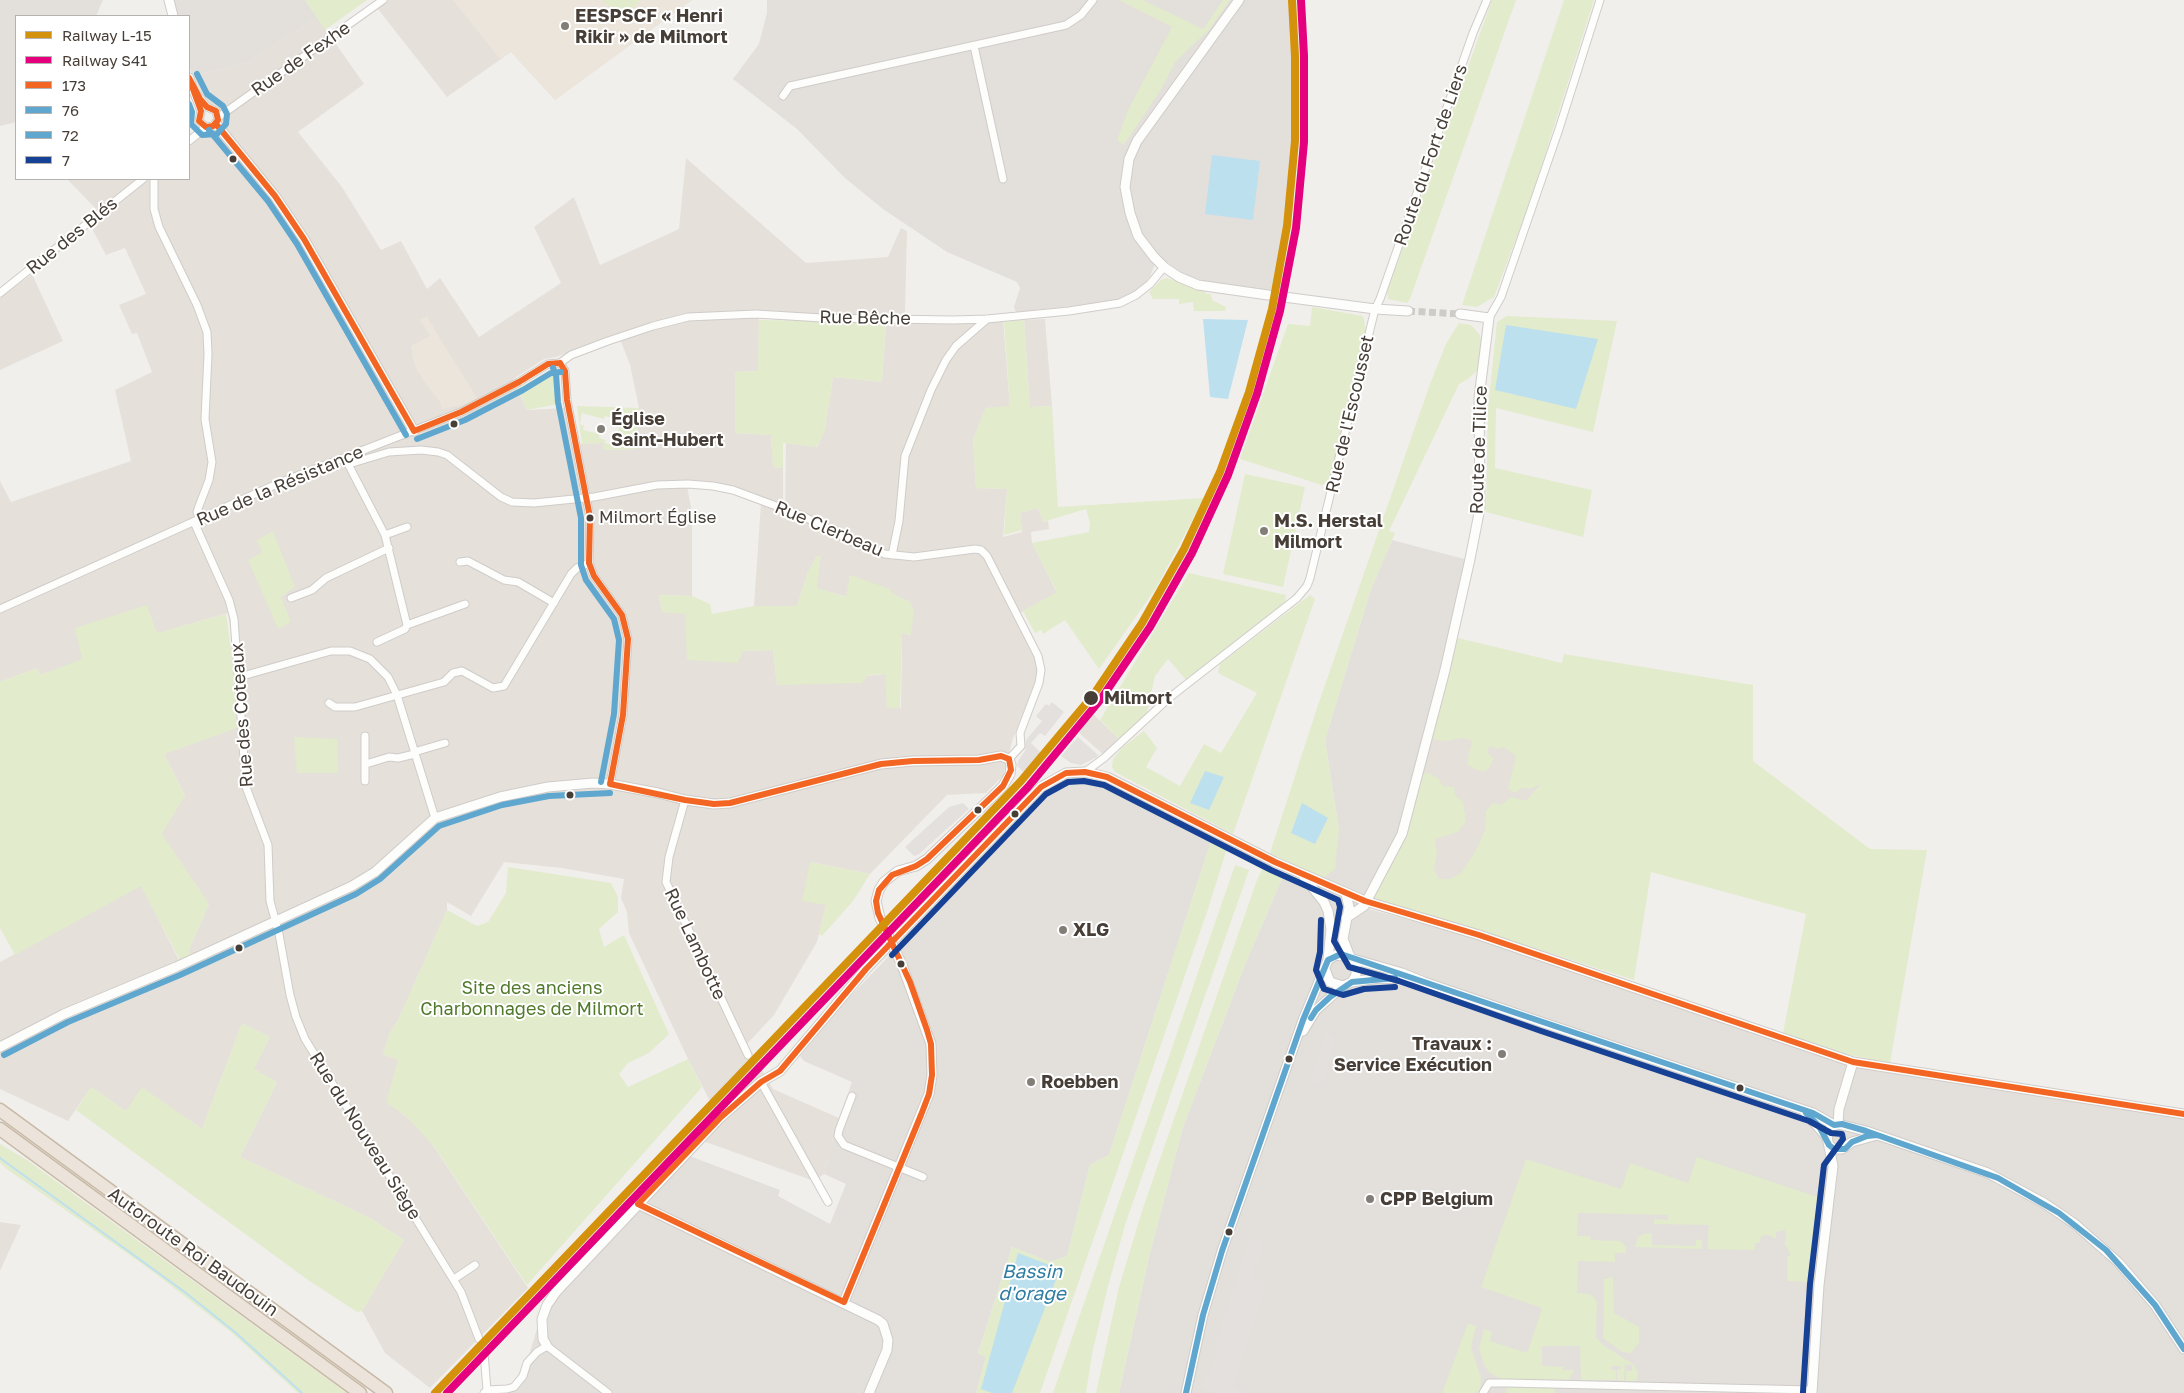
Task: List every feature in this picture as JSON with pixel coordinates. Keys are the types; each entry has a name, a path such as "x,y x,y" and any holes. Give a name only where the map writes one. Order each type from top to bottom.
{"highway":[{"name":"Autoroute Roi Baudouin","path":"0,1110 381,1390"},
{"name":"Autoroute Roi Baudouin","path":"0,1128 360,1393"}],"street":[{"path":"169,0 173,15"},
{"name":"Rue de Fexhe","path":"203,128 217,120 383,0"},
{"path":"783,96 790,86 1066,25 1081,16 1093,0"},
{"path":"1240,0 1159,109 1138,141 1129,159 1126,187 1130,213 1138,236 1164,267 1179,277 1198,285 1268,295"},
{"name":"Route du Fort de Liers","path":"1375,309 1473,33 1487,0"},
{"name":"Route de Tilice","path":"1346,918 1364,906 1402,834 1445,670 1480,508 1479,398 1490,318 1501,297 1559,129 1600,0"},
{"path":"974,46 1003,179"},
{"path":"190,81 204,109"},
{"path":"204,109 212,108 217,120 275,196 304,239 414,431"},
{"path":"190,140 203,128 199,121 204,109"},
{"name":"Rue des Blés","path":"0,293 142,180"},
{"path":"154,180 154,209 159,227 197,305 206,332 208,354 205,419 212,462 209,480 200,502 197,521"},
{"name":"Rue Bêche","path":"560,363 571,355 620,336 688,317 756,314 822,318 987,319 1120,304 1150,284 1164,267"},
{"path":"1284,298 1408,311"},
{"name":"Rue de l'Escousset","path":"1085,772 1104,758 1169,698 1296,598 1307,586 1375,309"},
{"path":"1460,314 1490,318"},
{"path":"892,555 902,504 902,479 905,456 927,399 946,360 956,346 987,319"},
{"path":"560,363 565,371 567,400 590,517 588,563 594,576 622,615 628,639 624,715 610,784"},
{"name":"Rue de la Résistance","path":"0,609 279,483 347,461 461,412 520,382 548,364 560,363"},
{"name":"Rue Clerbeau","path":"347,461 389,452 429,450 447,455 501,496 512,502 534,503 586,498 656,485 688,484 726,488 803,516 872,550 892,555 922,557 975,549 981,550 987,556 1038,656 1041,670 1039,682 1020,733 1021,746 1009,759"},
{"path":"347,461 385,535 407,625 405,630 377,642"},
{"name":"Rue des Coteaux","path":"197,521 202,540 229,600 234,619 246,787 268,845 268,888 275,923"},
{"path":"385,535 407,527"},
{"path":"291,598 312,590 326,578 389,548"},
{"path":"460,562 468,561 504,580 518,582 554,604"},
{"path":"329,702 335,707 355,707 444,682 453,673 466,671 493,688 504,686 574,571 588,563"},
{"path":"407,625 465,604"},
{"path":"239,677 328,652 350,651 370,659 382,669 397,695 435,818"},
{"path":"365,736 365,780"},
{"path":"366,764 415,753 445,743"},
{"path":"0,1047 64,1014 275,923 352,886 375,872 435,818 500,797 548,787 610,784 685,800 714,804 730,803 892,763 979,760 1000,756 1009,759 1011,765 1010,774 1003,786 927,859 916,866 898,871 884,882 879,890 876,901 880,918 902,965 927,1030 931,1044 932,1075 929,1094 844,1302"},
{"path":"608,1393 546,1346 542,1339 542,1319 546,1305 556,1292 721,1117 761,1082 780,1071 860,976 1041,788 1066,773 1085,772 1107,777 1302,874 1365,901 1485,937 1853,1062 2184,1114"},
{"name":"Rue Lambotte","path":"685,800 669,857 666,882 748,1054"},
{"path":"1186,1393 1203,1315 1222,1252 1303,1020 1328,960 1331,929 1324,902 1302,874"},
{"path":"1324,902 1329,893 1334,889"},
{"path":"1296,1044 1316,1010 1348,984 1357,969 1343,939 1349,907 1346,894"},
{"name":"Rue du Nouveau Siège","path":"275,923 292,1003 305,1039 454,1279 465,1301 479,1339"},
{"path":"1328,960 1336,955 1402,972 1424,982 1821,1117 1836,1124 1877,1135 1988,1173 2015,1186 2059,1213 2106,1250 2137,1282 2164,1317 2184,1349"},
{"path":"1325,970 1330,982 1348,984 1379,978 1401,978 1424,982"},
{"path":"1482,1393 1489,1383 1507,1382 1812,1392 1818,1303 1834,1166 1828,1141 1828,1131 1836,1124 1853,1062"},
{"path":"761,1082 828,1202"},
{"path":"852,1096 838,1136 844,1145 923,1177"},
{"path":"1821,1117 1839,1109"},
{"path":"1803,1111 1834,1149 1845,1149"},
{"path":"1848,1127 1852,1134 1852,1142"},
{"path":"1834,1166 1852,1142 1877,1135"},
{"path":"638,1204 873,1315 883,1324 888,1340 869,1393"},
{"path":"454,1279 475,1265"},
{"path":"484,1353 486,1391 506,1390 514,1387 523,1376 527,1363 537,1352 546,1346"}],"shaded area":[{"path":"0,0 103,0 96,15 15,15 15,122 0,126"},
{"path":"174,0 305,0 317,17 249,62 192,76 190,67 190,15 178,15"},
{"name":"EESPSCF « Henri Rikir » de Milmort","path":"380,0 692,0 555,100 511,52 447,97 374,4"},
{"name":"EESPSCF « Henri Rikir » de Milmort","path":"453,0 692,0 555,100 511,52 500,59"},
{"path":"767,0 1289,0 1294,112 1284,226 1272,290 1209,283 1186,275 1161,258 1154,266 1150,277 1138,291 1118,301 1016,312 1014,307 1020,288 1017,282 947,252 883,209 845,178 797,129 733,79 759,44 767,13"},
{"path":"317,17 364,84 298,132 342,187 381,250 401,241 427,289 440,278 479,337 561,283 534,227 574,197 600,265 679,229 686,158 806,263 888,257 901,228 907,231 905,315 747,313 688,317 622,334 556,357 544,359 513,379 527,410 567,408 573,444 603,443 603,450 637,449 639,408 630,365 620,339 699,318 759,318 758,371 735,372 735,433 771,435 773,467 783,468 783,504 710,482 686,481 692,512 692,596 659,595 662,612 685,613 742,651 773,650 777,685 886,674 887,708 901,708 902,633 911,635 910,602 850,575 847,597 816,588 821,556 817,556 808,572 797,606 754,606 761,503 785,511 786,443 817,447 825,430 833,377 882,382 886,322 1003,320 1010,407 986,408 980,422 973,440 976,488 1007,489 1003,537 1022,532 1020,513 1038,508 1043,522 1048,521 1049,529 1031,532 1032,543 1057,593 1014,616 1035,659 1037,671 1036,680 1013,738 1003,776 986,793 947,795 870,874 810,862 826,905 817,942 774,1015 747,1044 773,1089 839,1118 824,1174 814,1181 703,1141 720,1120 688,1059 629,933 627,912 621,898 624,879 562,868 504,862 471,916 447,902 447,910 399,1018 390,1033 383,1054 398,1060 387,1102 407,1117 428,1138 528,1288 430,1388 385,1353 362,1311 404,1240 368,1217 240,1157 277,1082 253,1069 270,1037 242,1023 202,1129 142,1088 126,1111 91,1087 68,1121 0,1089 0,962 141,885 179,960 189,950 209,904 161,834 185,795 164,754 238,727 233,643 228,613 155,634 40,675 37,668 0,682 0,481 11,502 131,461 115,390 152,372 137,333 132,334 119,305 146,294 125,248 106,255 89,223 100,213 68,180 190,180 190,143 219,122 197,89 192,76 249,62"},
{"path":"32,274 63,341 0,370 0,298"},
{"path":"427,316 477,398 462,405 442,409 440,402 423,380 414,364 411,346 430,336 420,320"},
{"path":"1045,319 1052,406 1030,407 1024,320"},
{"path":"1392,540 1468,560 1402,834 1365,908 1469,936 1840,1060 2184,1118 2184,1393 1119,1393 1149,1257 1183,1127 1244,967 1284,874 1299,869 1339,830 1325,740 1370,592"},
{"path":"1438,699 1558,733 1542,783 1510,820 1476,936 1366,905"},
{"path":"1052,702 1064,712 1045,736 1040,733 1031,743 1041,753 1024,772 1017,766 1025,751 1026,740 1042,721 1036,716 1046,704 1049,706"},
{"path":"1091,712 1121,741 1104,755 1079,733 1082,728 1080,726"},
{"path":"1078,737 1098,755 1081,765 1071,763 1061,756"},
{"path":"1073,781 1089,781 1107,785 1212,838 1109,1155 1090,1165 1067,1256 1050,1262 1012,1247 978,1353 986,1357 976,1393 486,1393 507,1389 523,1376 539,1322 547,1305 687,1155 780,1190 778,1196 830,1224 846,1184 824,1174 839,1118 852,1082 804,1061 800,1056 842,1005 1040,798 1058,785"},
{"path":"963,803 969,809 919,854 914,856 905,847 949,807"},
{"path":"1326,1032 1333,1034 1332,1037 1337,1039 1323,1083 1317,1081 1316,1084 1310,1082"},
{"path":"0,1222 21,1225 0,1271"},
{"path":"1252,1238 1265,1241 1252,1277 1267,1283 1235,1380 1234,1388 1249,1393 1217,1393 1203,1388 1204,1376 1210,1373 1216,1352 1214,1347 1249,1241"}],"green space":[{"path":"305,0 367,0 325,30"},
{"path":"602,0 640,0 624,19"},
{"path":"1119,0 1143,0 1203,29 1223,0 1230,0 1209,30 1176,61 1160,91 1123,145 1117,140 1128,110 1172,27"},
{"path":"1492,0 1516,0 1410,299 1407,303 1388,299 1387,292"},
{"path":"1564,0 1594,0 1531,199 1494,297 1477,307 1462,305"},
{"path":"1167,278 1206,294 1211,294 1212,300 1226,307 1225,311 1194,311 1193,302 1179,304 1179,299 1153,299 1149,292 1161,280"},
{"path":"1312,307 1363,316 1366,330 1329,482 1322,485 1240,459 1288,324 1310,326"},
{"path":"1507,316 1617,321 1593,432 1496,408 1495,468 1592,490 1583,537 1486,512 1488,409 1497,322"},
{"path":"759,320 886,322 882,382 833,377 825,430 821,439 816,447 783,443 783,468 773,467 771,435 735,433 735,372 758,371"},
{"path":"1024,320 1030,407 1052,406 1058,507 1204,498 1156,588 1099,669 1065,620 1043,634 1041,630 1035,633 1023,611 1057,592 1032,543 1089,532 1090,523 1086,509 1043,522 1038,508 1020,513 1022,530 1004,535 1007,489 976,488 973,440 980,422 986,408 1010,406 1004,322"},
{"path":"1459,323 1471,325 1480,335 1483,350 1480,368 1459,384 1389,531 1395,533 1370,592 1325,740 1339,830 1335,869 1322,879 1270,853 1318,705 1430,384 1446,344"},
{"path":"553,373 556,378 558,404 527,410 518,388 545,374"},
{"path":"577,406 639,408 637,449 603,450 603,443 582,444","holes":["582,413 604,419 605,416 613,418 612,421 616,422 616,427 619,428 613,445 605,443 606,440 599,438 600,434 583,430 584,426 580,424"]},
{"name":"M.S. Herstal Milmort","path":"1245,474 1305,487 1283,587 1223,574"},
{"path":"273,531 295,587 281,597 291,622 278,629 248,560 262,552 257,540"},
{"path":"817,556 821,556 817,588 846,597 850,575 890,589 893,594 910,602 914,610 911,635 902,633 900,708 887,708 885,674 868,675 862,683 777,685 773,650 743,651 738,663 687,660 685,614 662,612 659,595 692,596 710,604 712,614 754,606 797,606 808,572"},
{"path":"1189,573 1286,595 1285,604 1187,681 1168,659 1155,676 1147,712 1149,714 1121,741 1100,720"},
{"path":"1310,595 1315,599 1233,834 1115,772 1112,767 1113,759 1122,748 1144,731 1157,748 1146,767 1180,786 1204,744 1221,753 1257,693 1218,673 1220,664"},
{"path":"147,605 157,633 226,614 232,657 237,728 164,754 185,795 162,834 209,904 189,950 191,955 180,960 141,886 15,955 0,928 0,682 37,668 40,675 82,659 75,628"},
{"path":"1458,638 1562,663 1564,654 1753,685 1753,761 1870,849 1927,850 1890,1063 1845,1054 1783,1033 1806,914 1651,872 1634,980 1478,930 1377,903 1373,898 1374,887 1388,863 1416,781 1426,772 1438,778 1443,786 1454,787 1455,795 1463,802 1466,821 1458,832 1435,839 1437,853 1434,869 1439,879 1450,879 1461,873 1475,852 1485,830 1486,811 1493,803 1501,805 1511,797 1526,801 1541,784 1530,789 1521,788 1515,793 1508,789 1516,756 1504,747 1499,749 1490,746 1487,751 1493,758 1492,764 1486,771 1476,770 1467,764 1472,741 1464,738 1445,741 1431,739"},
{"path":"294,737 337,739 338,773 297,773"},
{"path":"1212,838 1228,845 1208,909 1040,1393 976,1393 986,1357 978,1354 1012,1247 1050,1262 1067,1256 1090,1165 1109,1155"},
{"path":"810,862 870,874 853,901 822,936 819,934 826,905 802,901"},
{"path":"1265,864 1284,874 1244,967 1183,1127 1149,1257 1119,1393 1096,1393 1119,1287 1143,1208 1257,880"},
{"path":"1235,865 1249,870 1126,1222 1092,1354 1086,1393 1053,1393"},
{"name":"Site des anciens Charbonnages de Milmort","path":"508,867 611,883 618,897 618,912 599,929 604,947 624,935 669,1034 649,1053 628,1063 619,1074 628,1087 688,1059 702,1087 527,1285 433,1145 407,1117 386,1102 398,1060 383,1054 390,1033 399,1018 447,910 477,926 488,922 506,893"},
{"path":"242,1023 270,1037 254,1069 277,1082 240,1157 368,1217 404,1240 362,1311 357,1312 308,1280 76,1110 91,1087 126,1111 142,1087 202,1129"},
{"path":"0,1144 27,1160 347,1393 298,1393 231,1332 148,1268 4,1167 0,1163"},
{"path":"1697,1157 1818,1197 1808,1282 1787,1281 1787,1256 1790,1256 1790,1252 1785,1245 1786,1233 1784,1230 1776,1232 1776,1239 1769,1235 1761,1236 1760,1243 1755,1243 1755,1250 1707,1249 1709,1225 1654,1224 1654,1219 1668,1220 1667,1215 1578,1213 1577,1236 1590,1236 1591,1240 1620,1241 1626,1246 1626,1253 1615,1253 1615,1262 1578,1261 1577,1293 1589,1294 1594,1297 1597,1302 1596,1337 1602,1344 1633,1364 1638,1372 1637,1379 1635,1381 1626,1381 1626,1371 1632,1371 1632,1365 1625,1364 1624,1381 1617,1380 1617,1370 1621,1369 1620,1366 1612,1366 1612,1370 1616,1370 1616,1380 1581,1380 1580,1346 1542,1346 1542,1366 1563,1367 1563,1370 1574,1370 1569,1380 1501,1379 1490,1373 1484,1365 1479,1349 1484,1329 1492,1332 1490,1341 1527,1353 1542,1308 1481,1287 1526,1159 1621,1189 1630,1163 1688,1183"},
{"path":"1645,1233 1652,1234 1652,1245 1696,1246 1696,1240 1702,1240 1702,1249 1635,1247 1638,1237"},
{"path":"1613,1277 1614,1313 1639,1327 1639,1343 1631,1353 1622,1352 1603,1338 1604,1279"},
{"path":"1468,1323 1476,1326 1471,1347 1481,1378 1480,1389 1478,1393 1442,1393"},
{"path":"1507,1386 1554,1387 1555,1393 1506,1393"}],"water":[{"path":"1212,155 1260,161 1253,220 1205,214"},
{"path":"1203,319 1248,320 1228,399 1210,397"},
{"path":"1506,325 1598,339 1576,409 1495,390"},
{"path":"1205,771 1224,777 1209,810 1190,803"},
{"path":"1302,803 1328,818 1315,844 1291,833"},
{"name":"Bassin d'orage","path":"1018,1253 1060,1269 1012,1393 992,1393 981,1389"}],"waterway":[{"path":"0,1158 186,1293 236,1333 302,1393"}],"tunnel":[{"path":"1268,295 1284,297"},
{"path":"1408,311 1460,314"}],"rail line":[{"name":"L-15","path":"435,1393 1021,781 1094,694 1142,623 1184,549 1220,472 1249,392 1272,309 1287,226 1295,141 1295,56 1292,0"},
{"name":"S41","path":"447,1393 1028,787 1101,699 1150,627 1192,553 1228,475 1257,394 1280,311 1296,228 1304,142 1304,56 1301,0"}],"transit line":[{"name":"72","path":"190,107 192,112 191,124 202,135 217,134 226,124 227,114 223,106 207,94 197,74"},
{"name":"173","path":"190,80 200,99 207,107 216,111 218,120 213,126 206,127 199,121 201,111 190,81"},
{"name":"173","path":"216,124 275,196 304,239 414,431"},
{"name":"72","path":"209,130 268,201 297,244 406,435"},
{"name":"173","path":"560,363 565,371 567,400 590,517 589,563 594,576 622,615 628,639 623,715 610,784"},
{"name":"173","path":"414,431 461,412 519,382 548,364 560,363"},
{"name":"72","path":"553,368 556,374 558,402 581,518 581,565 586,580 614,619 619,640 614,714 601,782"},
{"name":"72","path":"417,439 465,420 551,373 561,372"},
{"name":"173","path":"610,784 685,800 714,804 730,803 881,764 913,761 979,760 1001,756 1009,759"},
{"name":"173","path":"844,1302 921,1115 929,1094 932,1075 931,1044 927,1030 910,982 878,913 876,901 879,890 892,875 916,866 927,859 1003,786 1011,770 1009,759"},
{"name":"173","path":"638,1204 721,1117 761,1082 780,1071 866,969 1041,787 1066,773 1085,772 1107,777 1275,862 1365,901 1479,935 1853,1062 2184,1114"},
{"name":"7","path":"892,955 1046,794 1068,782 1084,781 1104,785 1271,870 1338,900 1340,907 1334,941 1349,967 1399,981 1809,1121 1831,1133 1842,1134 1843,1139 1824,1165 1810,1284 1803,1392"},
{"name":"72","path":"4,1055 68,1022 180,975 356,894 380,879 439,826 502,805 549,796 610,793"},
{"name":"7","path":"1321,920 1320,952 1316,970 1324,989 1343,995 1364,989 1395,987"},
{"name":"76","path":"1186,1393 1203,1315 1222,1251 1303,1020 1328,960 1341,954 1813,1113 1834,1125 1842,1124 1866,1131 1998,1178 2059,1213 2106,1250 2155,1305 2184,1349"},
{"name":"76","path":"1311,1018 1316,1010 1330,997 1352,982 1395,978"},
{"name":"76","path":"1806,1113 1819,1126 1829,1145 1834,1149 1845,1149 1852,1142 1867,1136 1877,1135 1883,1137"},
{"name":"173","path":"638,1204 844,1302"}],"place":[{"name":"EESPSCF « Henri Rikir » de Milmort","path":"565,26"},
{"name":"Église Saint-Hubert","path":"601,429"},
{"name":"Milmort Église","path":"590,518"},
{"name":"M.S. Herstal Milmort","path":"1264,531"},
{"name":"Milmort","path":"1091,698"},
{"name":"XLG","path":"1063,930"},
{"name":"Travaux : Service Exécution","path":"1502,1054"},
{"name":"Roebben","path":"1031,1082"},
{"name":"CPP Belgium","path":"1370,1199"}]}
